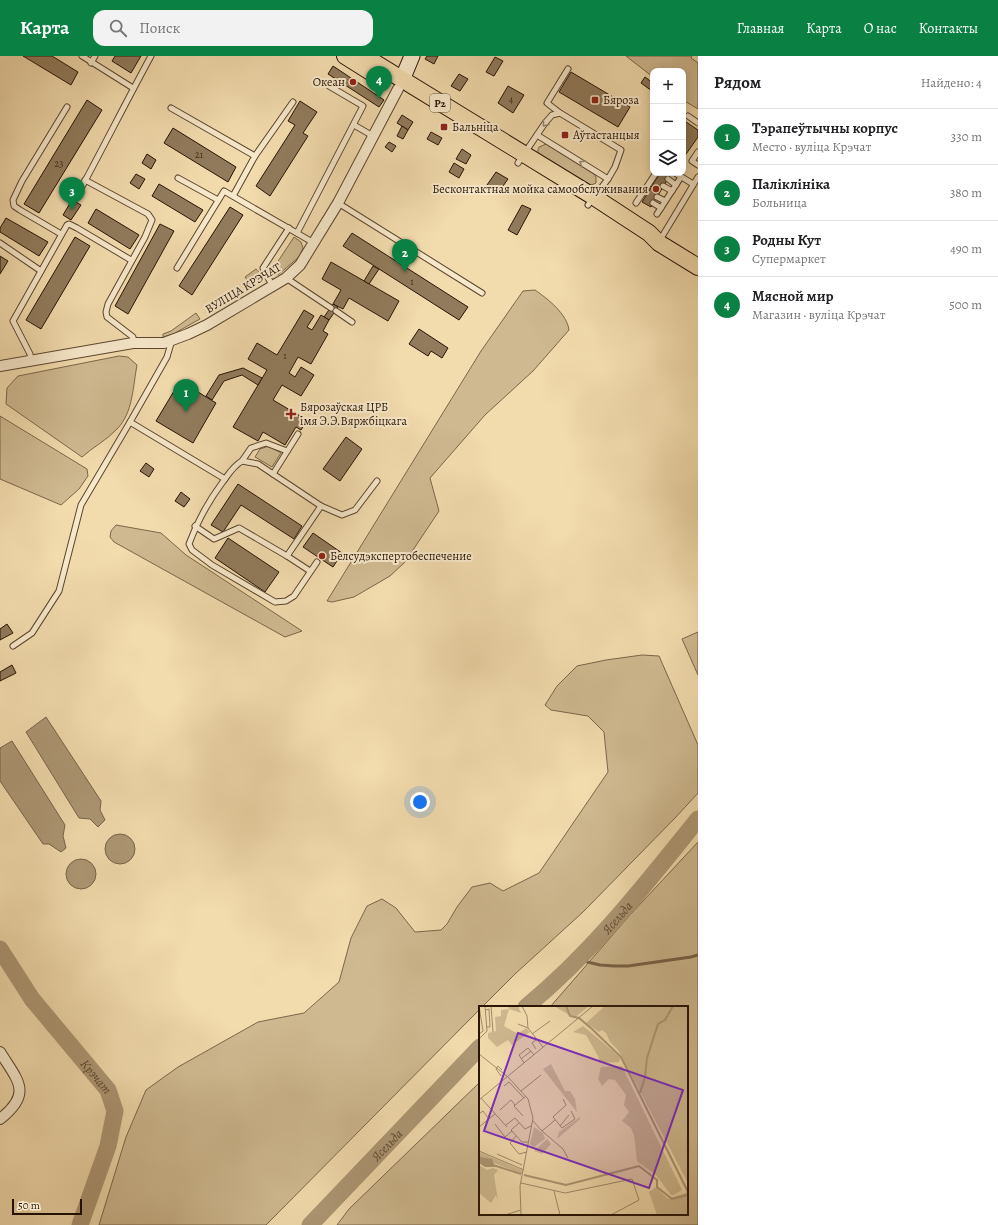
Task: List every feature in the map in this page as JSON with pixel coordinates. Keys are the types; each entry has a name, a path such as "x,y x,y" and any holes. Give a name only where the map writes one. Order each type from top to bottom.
{"main road":[{"name":"Р2","path":"345,56 400,85 591,201 645,239 659,243 698,267"},
{"name":"Р2","path":"364,56 400,85"},
{"path":"400,85 412,56"}],"street":[{"name":"ВУЛІЦА КРЭЧАТ","path":"0,366 133,343 164,343 207,325 286,278 300,266 314,244 338,203 400,85"},
{"path":"0,1052 20,1082 20,1089 16,1103 10,1111 0,1119"}],"lane":[{"path":"82,56 133,88"},
{"path":"91,63 95,56"},
{"path":"78,194 150,56"},
{"path":"568,69 547,103 560,113 621,150 615,167 608,179 591,201"},
{"path":"297,233 364,106 329,86"},
{"path":"233,196 255,156 293,102"},
{"path":"61,234 14,206 13,200 22,181 67,107"},
{"path":"170,108 255,156"},
{"path":"521,158 552,115 560,113"},
{"path":"688,116 698,123"},
{"path":"354,125 374,136"},
{"path":"537,135 608,179"},
{"path":"698,152 692,161 698,165"},
{"path":"636,203 643,197 655,176"},
{"path":"658,214 681,177 693,184"},
{"path":"659,243 698,177"},
{"path":"178,178 218,200"},
{"path":"668,179 676,184"},
{"path":"85,180 148,214 152,220 145,237 108,304 106,312 107,317 133,337 133,343"},
{"path":"663,186 672,191"},
{"path":"177,268 224,191 314,244"},
{"path":"657,197 665,201"},
{"path":"338,203 482,293"},
{"path":"653,203 661,208"},
{"path":"31,360 30,354 13,321 67,225 69,224 132,260"},
{"path":"272,285 264,268 288,228"},
{"path":"0,243 41,271"},
{"path":"286,278 352,322"},
{"path":"13,646 32,634 59,591 81,505 167,357 172,340"},
{"path":"130,422 225,479"},
{"path":"273,474 298,434"},
{"path":"287,451 266,442 251,448 242,461 235,465 208,501 195,526 188,544 192,550 212,565 275,602 286,601 294,596 316,562"},
{"path":"242,461 258,464 321,506 342,515 355,510 377,482"},
{"path":"287,556 321,506"},
{"path":"195,526 214,539 239,528 310,571"}],"shaded area":[{"path":"626,56 692,56 691,58 698,63 698,109 686,102 686,68 650,68 650,75"},
{"path":"546,144 594,174 596,177 596,183 587,187 539,158 539,147"},
{"path":"294,237 301,242 303,248 299,257 279,274 275,275 271,272"},
{"path":"256,269 262,277 262,281 261,283 254,285 250,284 245,277"},
{"path":"535,290 551,302 561,313 565,318 569,330 533,371 485,415 430,478 439,511 405,562 390,576 354,597 332,602 327,601 481,351 523,291"},
{"path":"196,313 200,319 175,333 163,337 163,334 171,331"},
{"path":"119,356 128,357 137,365 132,399 122,423 117,429 109,437 82,457 6,404 7,388 18,376"},
{"path":"0,416 87,469 88,476 79,489 61,505 0,479"},
{"path":"269,446 281,453 272,467 255,457 260,449"},
{"path":"116,525 161,533 186,555 302,631 285,637 114,542 110,537 111,531"},
{"path":"698,632 698,675 682,639"},
{"path":"642,655 659,656 698,745 698,793 583,912 515,974 483,1006 479,1006 479,1010 266,1225 99,1225 126,1137 146,1090 178,1067 258,1022 304,1013 339,982 351,938 367,906 382,899 396,908 415,932 441,930 447,924 457,907 472,887 490,883 503,891 539,873 608,772 604,732 588,716 551,710 545,705 557,686 577,666"},
{"path":"46,717 101,801 100,810 105,820 98,827 90,819 79,818 26,732"},
{"path":"12,741 65,825 63,836 66,848 61,852 49,844 43,844 0,781 0,748"},
{"path":"120,834 131,838 135,849 131,860 120,864 109,860 105,849 109,838"},
{"path":"698,842 698,1225 337,1225 349,1209 479,1083 479,1215 688,1215 688,1006 551,1006 630,915"},
{"path":"81,859 92,863 96,874 92,885 81,889 70,885 66,874 70,863"}],"building":[{"path":"23,56 52,56 78,72 71,85"},
{"path":"115,56 141,56 131,73 112,61"},
{"path":"427,56 438,56 434,64 425,59"},
{"path":"495,57 503,61 494,76 486,72"},
{"path":"333,66 384,100 379,107 328,74"},
{"name":"Бяроза","path":"571,72 630,107 618,127 559,92"},
{"path":"459,74 468,79 460,91 451,86"},
{"path":"645,77 650,81 650,90 641,83"},
{"path":"508,86 524,95 513,113 498,103"},
{"path":"87,100 102,110 39,213 24,204"},
{"path":"300,101 317,112 303,133 308,136 270,196 256,186 295,125 288,121"},
{"path":"402,115 413,122 408,130 397,123"},
{"path":"686,122 698,130 698,137 686,154"},
{"path":"402,126 408,130 403,139 397,136"},
{"path":"173,128 236,167 228,182 164,143"},
{"path":"431,132 442,138 438,145 427,139"},
{"path":"389,142 396,146 392,152 385,147"},
{"path":"462,149 471,155 466,164 456,159"},
{"path":"147,154 156,160 151,169 142,163"},
{"path":"454,163 464,169 459,178 449,172"},
{"path":"496,172 508,179 498,193 487,185"},
{"path":"136,174 145,179 139,189 130,183"},
{"name":"Бесконтактная мойка самообслуживания","path":"658,176 669,177 651,207 642,202"},
{"path":"159,184 203,210 195,222 152,196"},
{"path":"72,200 81,205 71,220 63,215"},
{"path":"522,205 531,209 517,235 508,230"},
{"path":"230,207 243,215 192,295 179,286"},
{"path":"96,209 139,235 130,249 88,223"},
{"path":"6,218 48,242 39,256 0,232 0,228"},
{"path":"160,224 174,231 128,314 115,306"},
{"path":"352,233 468,307 459,320 343,246"},
{"path":"75,237 90,246 41,329 26,320"},
{"path":"0,256 8,261 0,274"},
{"path":"331,262 399,301 388,321 349,298 343,309 333,304 341,290 322,279"},
{"path":"373,266 379,269 369,284 364,281"},
{"path":"333,304 338,307 329,320 324,317"},
{"path":"304,310 314,316 307,327 312,330 321,315 329,320 323,331 328,334 311,364 298,357 289,373 295,377 301,367 314,375 301,396 282,385 273,400 307,420 301,430 296,427 285,445 263,432 258,441 233,427 267,370 248,359 257,343 277,355"},
{"path":"419,329 448,348 442,358 431,351 428,356 409,344"},
{"path":"243,368 262,378 258,385 242,375 224,381 212,400 206,396 219,375"},
{"path":"180,381 216,403 193,443 156,421"},
{"path":"346,437 362,449 340,481 323,469"},
{"path":"146,463 154,469 149,477 140,471"},
{"path":"238,484 302,526 294,539 241,505 223,532 211,525"},
{"path":"181,492 190,499 184,507 175,501"},
{"path":"313,533 342,553 333,567 303,547"},
{"path":"228,538 279,572 265,592 215,558"},
{"path":"7,624 13,633 0,640 0,629"},
{"path":"12,665 16,673 0,681 0,672"}],"waterway":[{"name":"Ясельда","path":"527,1006 574,964 596,941 638,893 698,819"},
{"name":"Крэчат","path":"0,949 32,999 108,1090 115,1111 108,1146 80,1225"},
{"path":"579,960 600,965 628,966 698,955"},
{"name":"Ясельда","path":"310,1225 479,1048"}],"place":[{"name":"Океан","path":"353,82"},
{"name":"Мясной мир","path":"379,99"},
{"name":"Бяроза","path":"595,100"},
{"name":"Бальніца","path":"444,127"},
{"name":"Аўтастанцыя","path":"565,135"},
{"name":"Бесконтактная мойка самообслуживания","path":"656,189"},
{"name":"Родны Кут","path":"72,210"},
{"name":"Паліклініка","path":"405,272"},
{"name":"Тэрапеўтычны корпус","path":"186,412"},
{"name":"Бярозаўская ЦРБ імя Э.Э.Вяржбіцкага","path":"291,414"},
{"name":"Белсудэкспертобеспечение","path":"322,556"}]}
